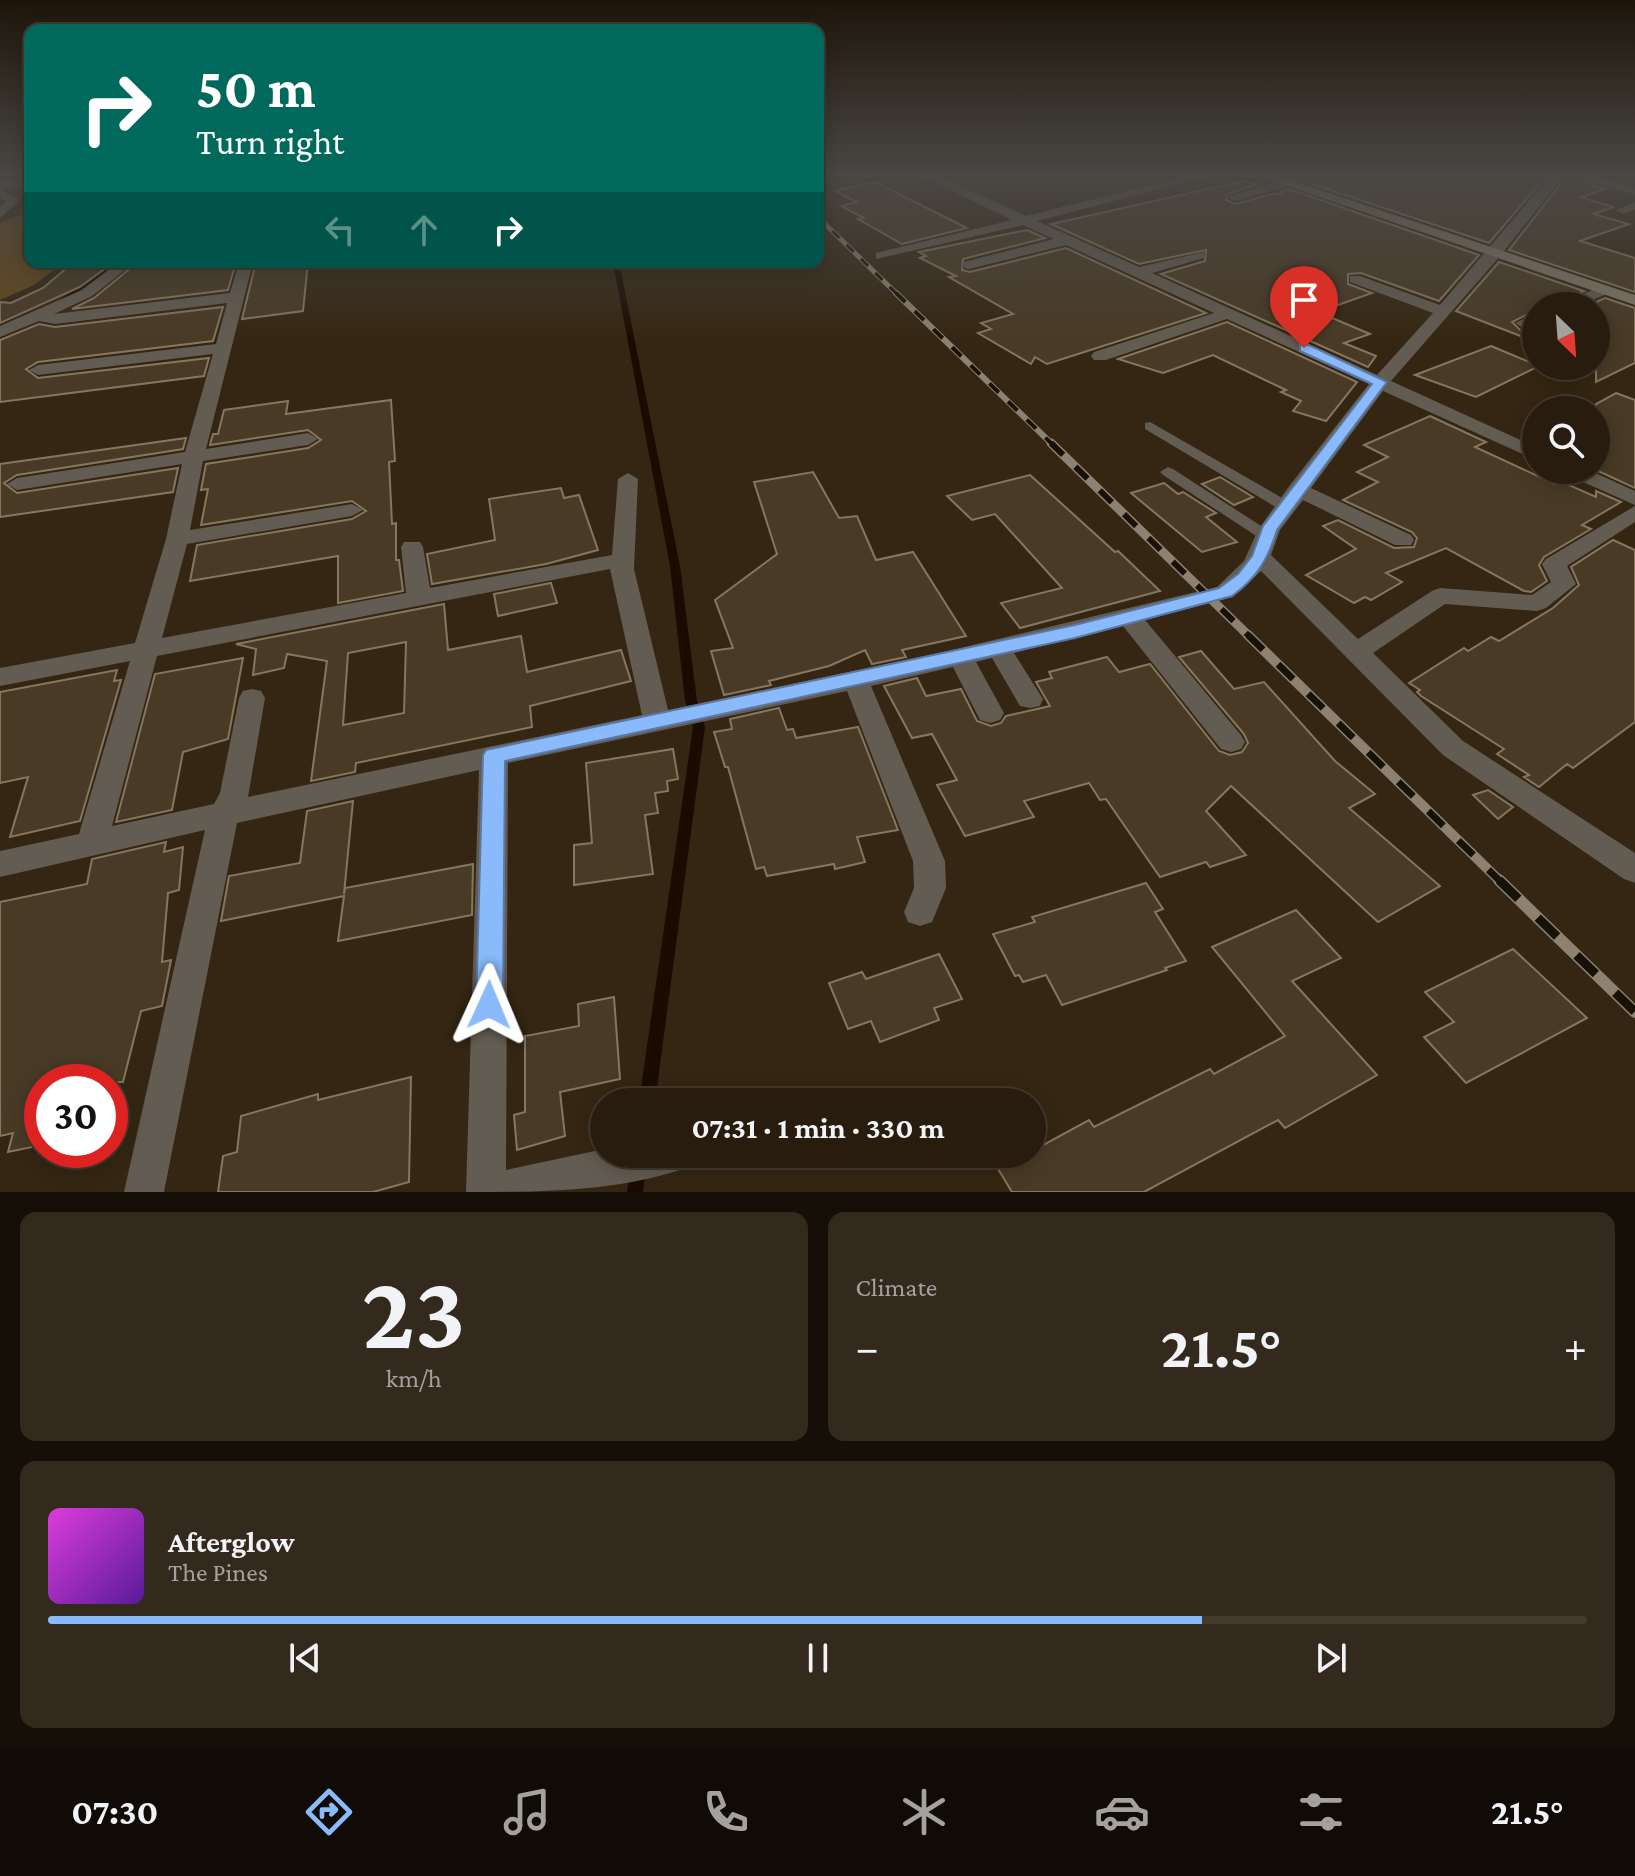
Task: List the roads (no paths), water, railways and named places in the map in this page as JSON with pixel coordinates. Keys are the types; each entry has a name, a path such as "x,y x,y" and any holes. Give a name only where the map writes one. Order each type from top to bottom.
{"street":[{"path":"881,256 985,231"},
{"path":"1046,231 1522,448"},
{"path":"1428,231 1635,300"},
{"path":"0,864 494,755 856,681 1130,618 1225,592 1245,578 1291,498 1380,382 1513,231"},
{"path":"969,265 1067,240"},
{"path":"1138,272 1199,255"},
{"path":"0,332 87,293 120,268"},
{"path":"92,843 177,539 195,455 244,268"},
{"path":"1355,279 1442,311"},
{"path":"1599,292 1604,290"},
{"path":"40,316 55,319 236,297"},
{"path":"1100,356 1229,313"},
{"path":"38,370 223,348"},
{"path":"17,484 308,439"},
{"path":"628,479 621,560 667,720"},
{"path":"1602,484 1635,499"},
{"path":"1291,498 1403,540"},
{"path":"177,539 352,510"},
{"path":"1355,653 1440,596 1537,603 1564,584 1554,564 1635,513"},
{"path":"1264,546 1355,653 1453,748 1635,870"},
{"path":"412,547 419,598"},
{"path":"0,677 621,560"},
{"path":"1130,618 1231,742"},
{"path":"999,649 1030,699"},
{"path":"961,657 990,713"},
{"path":"856,681 929,861 930,888 920,912"},
{"path":"144,1192 224,814 235,793 252,698"},
{"path":"486,1192 494,755"},
{"path":"500,1192 610,1168"}],"lane":[{"path":"1150,426 1291,498"},
{"path":"1168,472 1264,546"}],"waterway":[{"path":"63,300 108,268"},
{"path":"617,268 675,566 691,701 699,727 649,1088"},
{"path":"635,1192 638,1168"}],"railway":[{"path":"832,231 898,295"},
{"path":"896,293 1053,445"},
{"path":"1051,443 1250,637"},
{"path":"1248,635 1501,882"},
{"path":"1499,880 1635,1012"}]}
